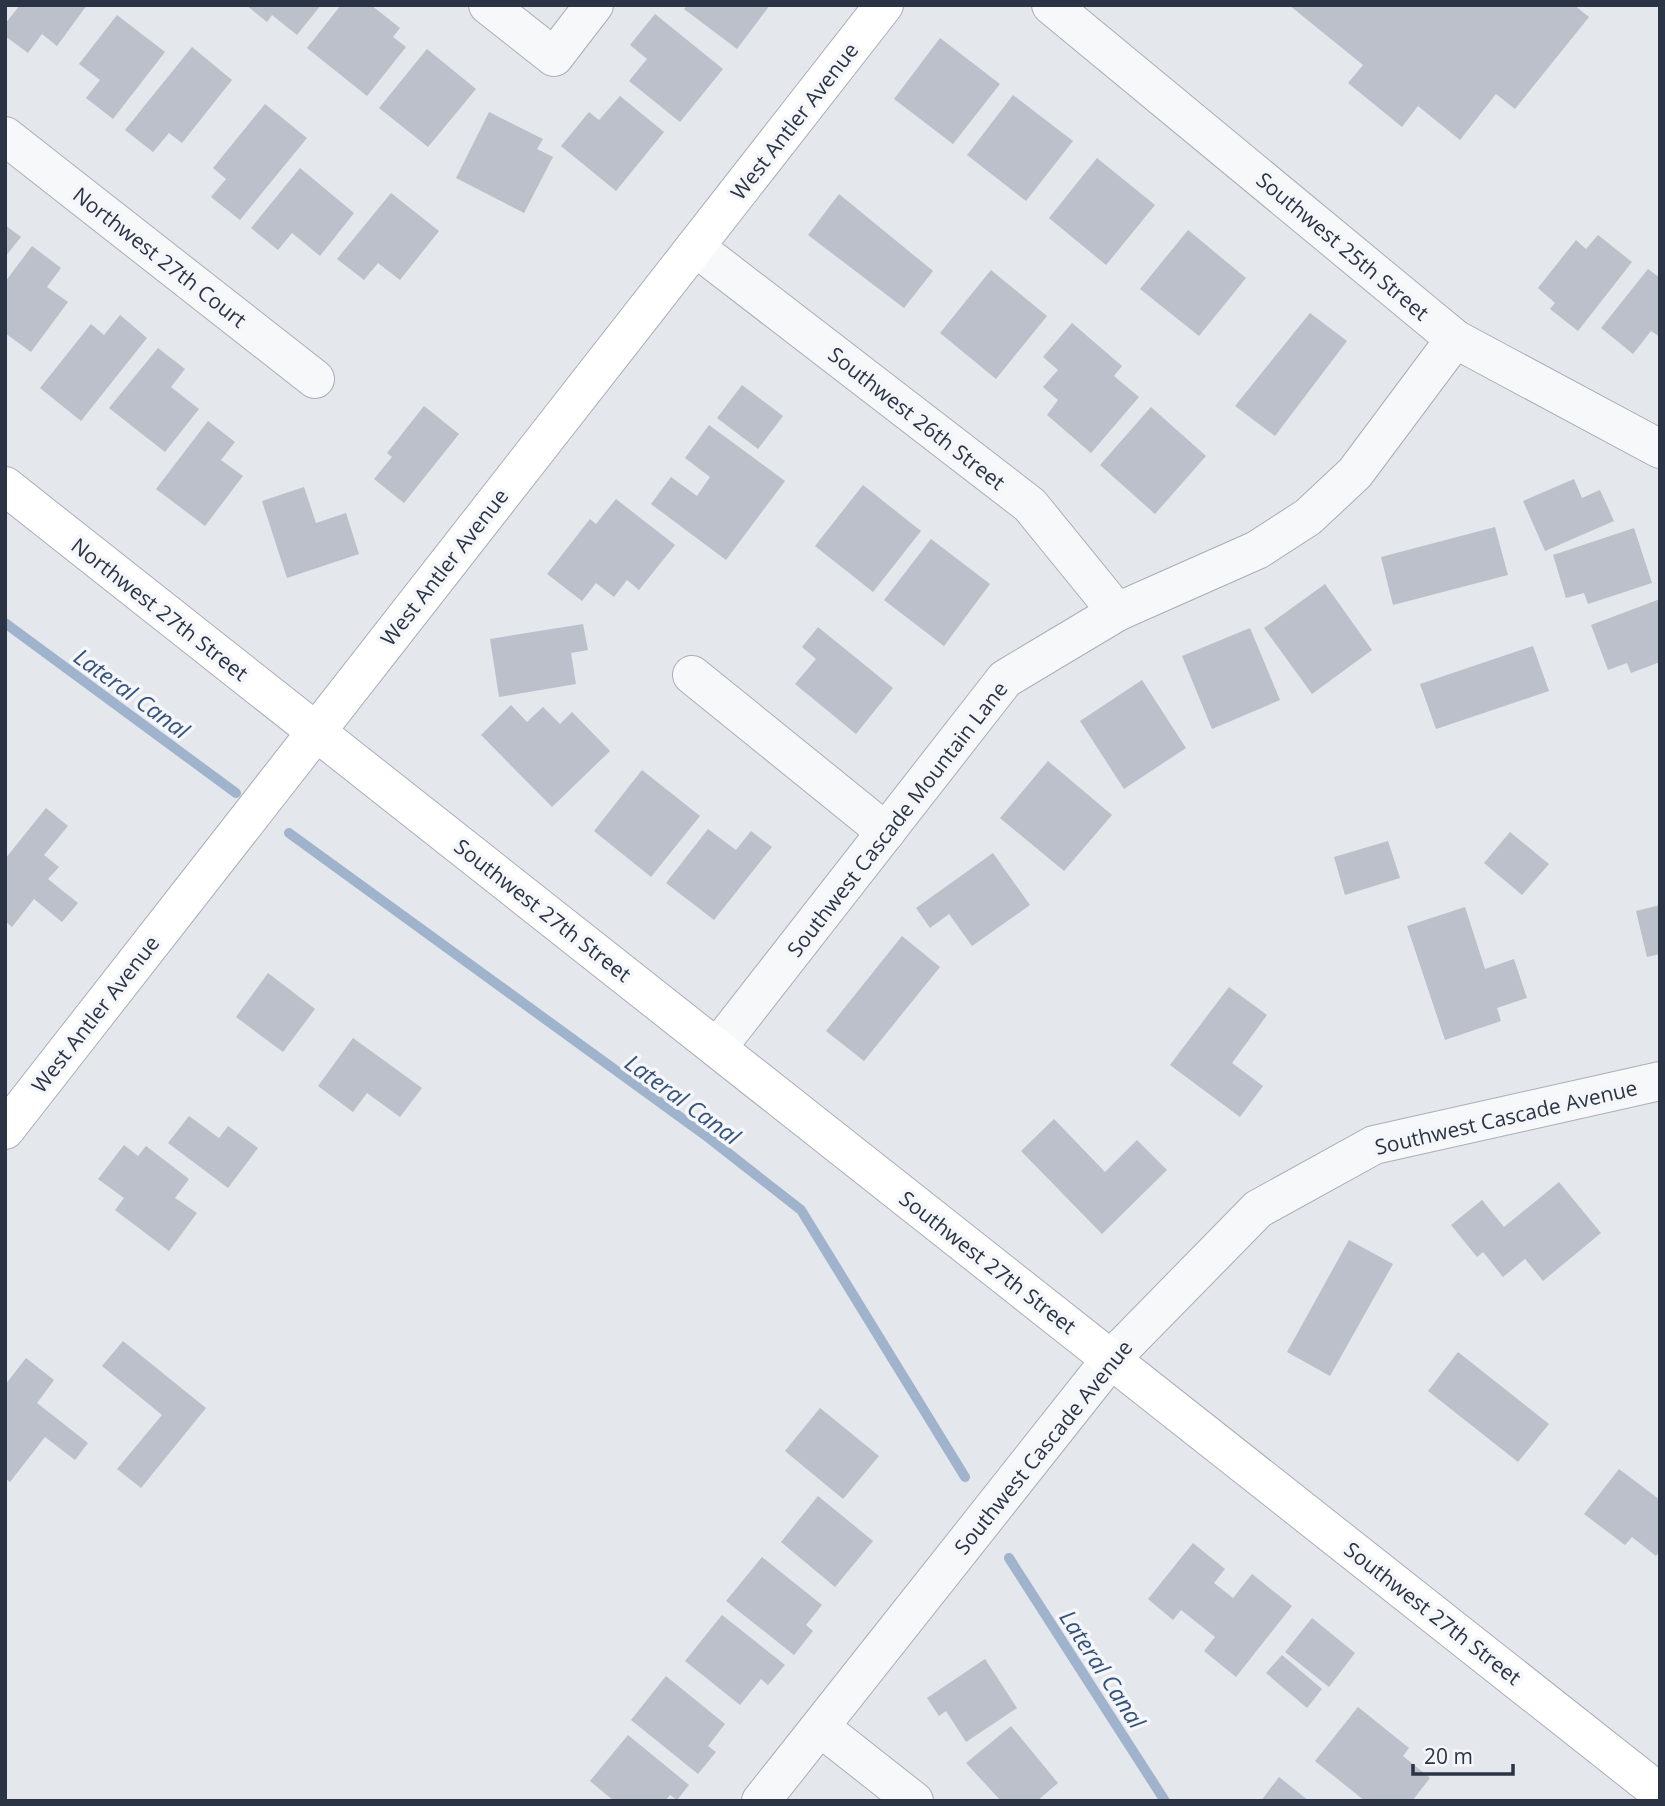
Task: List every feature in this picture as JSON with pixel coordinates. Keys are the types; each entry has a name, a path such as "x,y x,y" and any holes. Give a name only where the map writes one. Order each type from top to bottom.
{"street":[{"path":"488,5 554,57 594,5"},
{"name":"West Antler Avenue","path":"5,1130 884,5"},
{"name":"Southwest 25th Street","path":"1051,5 1455,339 1660,449"},
{"name":"Northwest 27th Court","path":"5,136 314,379"},
{"name":"Southwest 26th Street","path":"695,247 1030,505 1117,612"},
{"name":"Southwest Cascade Mountain Lane","path":"717,1048 1005,679 1117,612 1257,550 1308,517 1355,473 1455,339"},
{"name":"Northwest 27th Street","path":"5,486 316,731"},
{"path":"692,675 886,832"},
{"name":"Southwest 27th Street","path":"316,731 1660,1793"},
{"name":"Southwest Cascade Avenue","path":"761,1801 1111,1359 1258,1209 1374,1145 1660,1081"},
{"path":"820,1727 914,1801"}],"building":[{"path":"20,5 87,5 57,46 42,34 28,53 5,36 5,24"},
{"path":"246,5 321,5 297,35 272,15 267,22"},
{"path":"341,5 371,5 400,28 393,37 406,47 367,96 307,48"},
{"path":"687,5 770,5 737,49 684,9"},
{"path":"1289,5 1574,5 1589,17 1515,109 1496,94 1460,140 1418,106 1402,127 1348,83 1363,65"},
{"path":"655,14 723,69 680,122 629,81 647,59 630,45"},
{"path":"117,15 165,52 113,119 86,98 100,80 79,64"},
{"path":"940,38 1000,84 953,144 894,99"},
{"path":"192,47 232,80 182,143 169,133 153,152 125,130"},
{"path":"427,49 476,89 428,147 379,108"},
{"path":"1013,95 1073,141 1026,201 967,155"},
{"path":"620,96 664,132 616,191 561,146 589,112 599,120"},
{"path":"265,104 307,138 240,220 211,197 226,179 213,168"},
{"path":"489,112 543,139 537,149 553,157 524,213 456,178"},
{"path":"1097,158 1155,205 1106,265 1049,218"},
{"path":"300,168 354,213 320,256 292,233 278,250 251,228"},
{"path":"391,193 439,231 400,280 378,263 364,280 337,259"},
{"path":"839,194 933,271 904,308 808,235"},
{"path":"5,225 21,237 5,257"},
{"path":"1188,230 1246,278 1199,336 1140,289"},
{"path":"1598,235 1632,262 1578,331 1550,309 1555,303 1538,288 1576,240 1586,249"},
{"path":"32,246 61,268 47,287 68,302 31,352 5,333 5,282"},
{"path":"1648,269 1660,278 1660,337 1651,331 1633,354 1601,328"},
{"path":"991,270 1047,316 996,379 940,333"},
{"path":"1310,313 1347,341 1275,436 1235,406"},
{"path":"120,315 147,338 81,421 40,388 91,324 104,335"},
{"path":"1072,323 1122,366 1114,376 1139,397 1091,453 1047,415 1058,400 1043,387 1058,370 1043,357"},
{"path":"158,348 185,369 171,387 199,409 165,452 109,408"},
{"path":"742,385 783,416 758,449 717,418"},
{"path":"424,406 459,434 404,503 374,479 392,457 387,453"},
{"path":"1151,407 1206,456 1155,514 1100,465"},
{"path":"208,421 235,442 221,460 243,476 205,526 156,489"},
{"path":"709,425 785,481 726,560 651,504 671,477 697,496 710,477 685,458"},
{"path":"1574,479 1582,498 1600,490 1614,521 1545,551 1523,501"},
{"path":"863,485 921,531 873,592 815,546"},
{"path":"304,487 316,523 346,513 359,554 287,578 262,501"},
{"path":"616,499 675,545 639,590 627,580 614,597 596,583 582,601 547,574 590,519 596,524"},
{"path":"1495,527 1508,575 1393,605 1381,557"},
{"path":"1634,528 1652,583 1588,604 1584,593 1566,598 1553,555"},
{"path":"931,539 990,584 944,646 884,600"},
{"path":"1325,584 1372,650 1312,694 1264,628"},
{"path":"1660,599 1660,662 1631,673 1627,663 1608,670 1591,625"},
{"path":"583,624 588,650 571,653 576,684 499,697 490,639"},
{"path":"818,627 893,688 856,734 795,684 816,659 802,647"},
{"path":"1250,628 1280,700 1212,729 1182,656"},
{"path":"1533,646 1549,691 1436,729 1420,684"},
{"path":"1142,680 1186,748 1124,789 1080,721"},
{"path":"511,705 527,722 543,707 560,724 572,712 610,751 552,807 481,735"},
{"path":"1048,761 1112,815 1064,871 1000,818"},
{"path":"642,770 700,816 651,877 594,831"},
{"path":"46,808 68,826 44,855 59,867 48,879 78,903 62,922 34,899 12,927 5,921 5,859"},
{"path":"708,829 736,850 751,831 772,847 714,920 666,883"},
{"path":"1510,832 1549,864 1522,895 1484,863"},
{"path":"1388,841 1400,878 1345,895 1334,857"},
{"path":"993,853 1030,905 972,946 949,914 930,928 916,908"},
{"path":"1660,905 1660,954 1647,957 1636,911"},
{"path":"1465,907 1485,969 1514,959 1527,998 1497,1008 1501,1021 1445,1040 1407,926"},
{"path":"902,936 940,967 864,1061 826,1031"},
{"path":"268,973 315,1009 283,1052 236,1017"},
{"path":"1229,987 1267,1015 1232,1063 1263,1086 1240,1117 1170,1065"},
{"path":"353,1038 422,1088 400,1117 367,1093 353,1112 318,1086"},
{"path":"189,1116 219,1138 228,1126 258,1148 228,1188 168,1143"},
{"path":"1054,1119 1105,1172 1137,1140 1167,1170 1102,1234 1021,1151"},
{"path":"124,1145 138,1156 146,1146 189,1179 175,1198 197,1213 169,1251 115,1210 124,1198 98,1179"},
{"path":"1559,1182 1601,1233 1543,1281 1525,1259 1503,1277 1483,1252 1477,1257 1451,1225 1482,1200 1504,1227"},
{"path":"1349,1240 1393,1264 1330,1376 1287,1352"},
{"path":"123,1341 206,1408 141,1488 117,1469 162,1415 102,1366"},
{"path":"1458,1352 1549,1424 1518,1462 1428,1391"},
{"path":"26,1358 54,1380 37,1403 88,1443 75,1460 45,1437 10,1482 5,1478 5,1385"},
{"path":"820,1408 879,1456 843,1499 785,1451"},
{"path":"1619,1469 1660,1500 1660,1551 1656,1556 1632,1537 1625,1545 1584,1514"},
{"path":"818,1496 873,1541 835,1587 781,1542"},
{"path":"1193,1543 1225,1569 1214,1583 1233,1598 1252,1574 1292,1606 1236,1677 1204,1651 1215,1637 1181,1610 1173,1620 1148,1599"},
{"path":"762,1557 822,1605 806,1625 813,1631 794,1655 726,1601"},
{"path":"722,1615 785,1665 768,1685 761,1679 740,1705 685,1661"},
{"path":"1312,1618 1355,1653 1329,1687 1285,1652"},
{"path":"1282,1655 1322,1689 1307,1708 1266,1673"},
{"path":"985,1659 1017,1708 966,1742 946,1711 939,1716 927,1698"},
{"path":"666,1676 725,1724 708,1746 716,1752 698,1774 631,1720"},
{"path":"1358,1707 1409,1748 1403,1756 1430,1778 1412,1801 1365,1801 1315,1761"},
{"path":"1011,1726 1058,1783 1037,1801 1001,1801 966,1763"},
{"path":"628,1735 689,1785 677,1800 670,1795 665,1801 614,1801 590,1781"},
{"path":"1279,1777 1309,1801 1261,1801"}],"waterway":[{"name":"Lateral Canal","path":"5,623 236,793"},
{"name":"Lateral Canal","path":"289,833 709,1138 801,1210 965,1477"},
{"name":"Lateral Canal","path":"1009,1558 1165,1801"}]}
